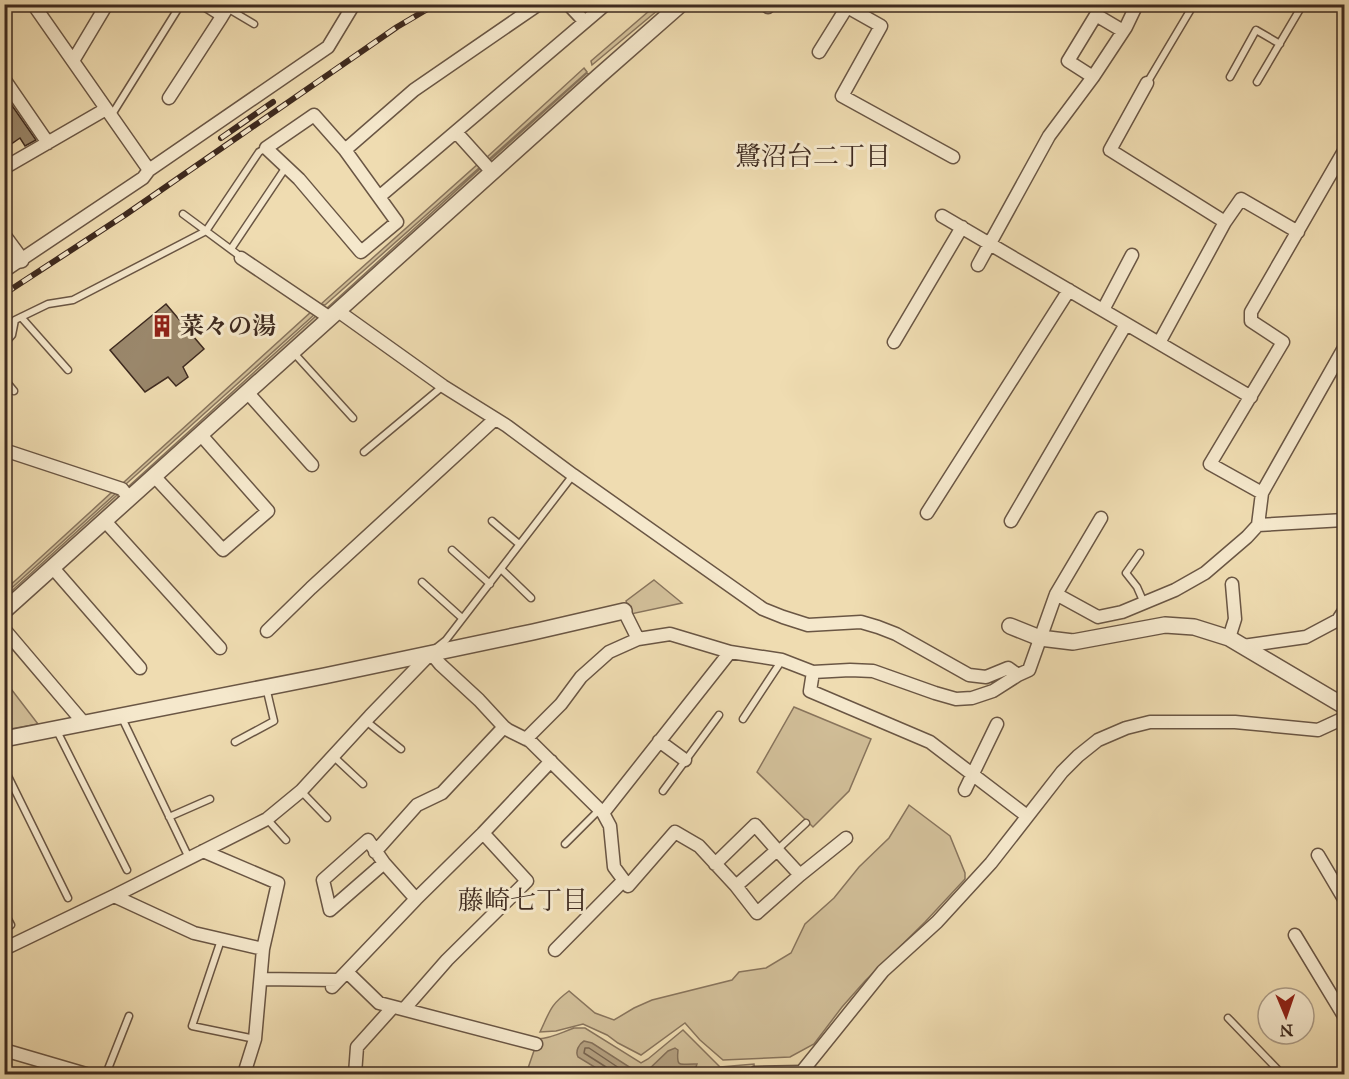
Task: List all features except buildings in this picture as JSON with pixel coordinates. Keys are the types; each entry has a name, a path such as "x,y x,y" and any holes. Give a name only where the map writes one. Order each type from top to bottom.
{"street":[{"path":"73,61 107,4"},
{"path":"4,271 143,178 148,170 328,47 354,4"},
{"path":"345,150 414,90 539,4"},
{"path":"568,4 585,22"},
{"path":"380,197 606,4"},
{"path":"4,611 681,4"},
{"path":"978,266 1049,136 1093,77 1123,31 1137,4"},
{"path":"34,5 148,170"},
{"path":"819,52 844,6 880,26 842,96 953,158"},
{"path":"169,98 225,10"},
{"path":"1093,77 1068,61 1096,15 1123,31"},
{"path":"4,79 48,143"},
{"path":"1147,83 1110,150 1225,222"},
{"path":"4,168 109,113"},
{"path":"314,115 345,150 397,222 361,252 299,179 266,148 314,115"},
{"path":"456,132 492,172"},
{"path":"1262,493 1210,464 1283,342 1251,321 1251,312 1344,151"},
{"path":"1159,343 1225,222 1240,200 1298,232"},
{"path":"942,216 1251,397"},
{"path":"894,342 962,227"},
{"path":"4,237 21,260"},
{"path":"1103,310 1132,255"},
{"path":"241,258 334,314 507,426 763,609 808,625 861,622 878,627 896,633 969,675 986,677 1008,668 1018,675"},
{"path":"927,513 1070,290"},
{"path":"1011,521 1126,324"},
{"path":"1056,594 1098,617 1122,612 1144,603 1175,590 1205,573 1258,525 1262,493 1344,348"},
{"path":"248,393 312,465"},
{"path":"267,631 495,419"},
{"path":"154,476 223,550 268,511 201,435"},
{"path":"4,450 122,489 129,498"},
{"path":"526,739 561,704 581,677 609,652 638,639 670,634 730,652 782,660 813,672 873,671 956,699 972,698 993,691 1029,669 1056,594 1101,518"},
{"path":"104,520 220,648"},
{"path":"1258,525 1344,520"},
{"path":"53,568 140,668"},
{"path":"1229,638 1235,619 1232,584"},
{"path":"4,739 544,630 624,611 638,639"},
{"path":"1243,646 1306,637 1338,620 1344,611"},
{"path":"1010,626 1040,638 1073,642 1165,625 1194,627 1229,638 1344,706"},
{"path":"4,629 83,722"},
{"path":"601,811 730,652"},
{"path":"4,949 267,819 301,791 430,653"},
{"path":"430,653 504,727 530,741 601,811 610,826 614,867 627,886 675,832 699,846 757,913 846,838"},
{"path":"813,672 810,691 930,742 1027,816"},
{"path":"804,1069 883,971 937,922 991,863 1062,772 1098,740 1126,728 1150,722 1235,722 1318,730 1344,718"},
{"path":"965,790 997,723"},
{"path":"375,852 417,805 442,793 504,727"},
{"path":"659,741 685,760"},
{"path":"339,980 551,761"},
{"path":"715,864 755,825 800,875"},
{"path":"355,1074 357,1047 527,881 483,833"},
{"path":"384,863 330,910 322,880 368,840 375,852 416,899"},
{"path":"736,886 777,850"},
{"path":"203,851 278,883 263,949 255,1039 244,1074"},
{"path":"1318,855 1344,899"},
{"path":"555,950 623,881"},
{"path":"114,896 194,933 263,949"},
{"path":"1295,935 1344,1016"},
{"path":"261,979 339,980 379,1003 536,1044"},
{"path":"4,1050 46,1068 87,1074"}],"lane":[{"path":"109,113 181,4"},
{"path":"199,4 225,10 254,24"},
{"path":"1147,83 1194,4"},
{"path":"1257,82 1303,4"},
{"path":"1230,77 1256,30 1280,44"},
{"path":"4,344 12,335 15,320 48,304 73,300 206,231 259,152 266,148"},
{"path":"231,249 286,167"},
{"path":"183,214 241,258"},
{"path":"21,317 68,370"},
{"path":"293,352 353,417"},
{"path":"4,379 14,391"},
{"path":"364,452 443,386"},
{"path":"430,653 446,640 573,475"},
{"path":"492,521 519,544"},
{"path":"452,550 490,584"},
{"path":"1140,553 1126,573 1137,587 1144,603"},
{"path":"501,569 531,598"},
{"path":"422,582 462,618"},
{"path":"743,719 782,660"},
{"path":"235,742 274,721 265,687"},
{"path":"120,715 189,858"},
{"path":"663,791 719,715"},
{"path":"366,721 401,749"},
{"path":"55,728 127,870"},
{"path":"333,756 363,784"},
{"path":"4,768 68,898"},
{"path":"301,791 327,818"},
{"path":"169,817 210,798"},
{"path":"565,844 601,811"},
{"path":"267,819 286,840"},
{"path":"777,850 806,823"},
{"path":"4,912 11,925"},
{"path":"221,940 192,1026 255,1039"},
{"path":"106,1074 129,1016"},
{"path":"1228,1018 1282,1074"},
{"path":"754,1071 804,1069"}],"shaded area":[{"path":"656,5 664,5 592,65 591,61"},
{"path":"584,68 587,72 488,160 486,158"},
{"path":"587,73 590,75 491,164 488,162"},
{"path":"478,164 480,167 325,305 321,304"},
{"path":"481,168 484,170 329,309 327,308"},
{"path":"311,312 315,314 126,484 123,483"},
{"path":"317,315 318,320 132,486 129,486"},
{"path":"111,493 115,494 5,594 5,590"},
{"path":"117,495 119,498 5,601 5,597"},
{"path":"654,580 682,603 631,614 626,601"},
{"path":"5,681 38,724 5,730"},
{"path":"794,707 871,739 849,791 813,827 757,772"},
{"path":"909,805 950,836 965,873 965,879 865,981 814,1044 790,1057 723,1060 685,1023 641,1055 583,1024 556,1031 540,1032 554,1005 569,991 595,1013 614,1020 652,1000 732,980 739,972 766,968 791,953 805,924 834,898 859,867 889,838"},
{"path":"574,1028 585,1028 641,1063 683,1030 720,1067 754,1064 755,1074 526,1074 538,1039"}],"water":[{"path":"584,1041 592,1043 637,1072 646,1072 668,1051 675,1048 678,1050 679,1063 697,1064 685,1074 606,1074 578,1057 578,1048"}],"railway":[{"path":"4,294 125,215 397,27 436,4"},
{"path":"221,138 273,102"}],"place":[{"name":"菜々の湯","path":"162,326"}],"district":[{"name":"鷺沼台二丁目","path":"813,156"},
{"name":"藤崎七丁目","path":"523,900"}]}
